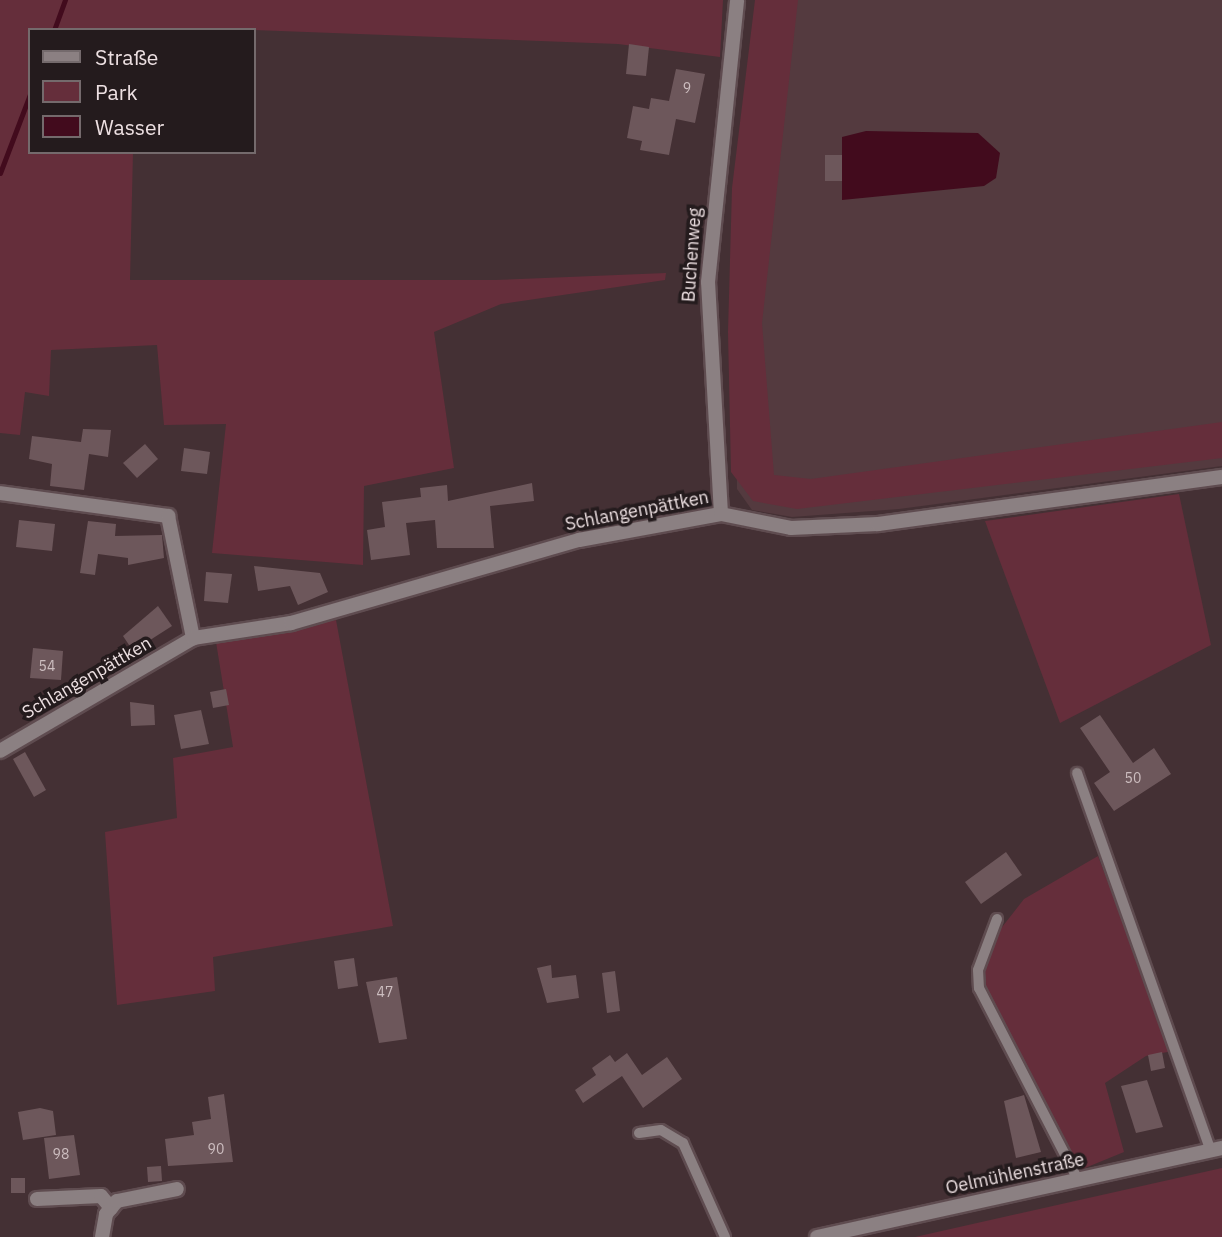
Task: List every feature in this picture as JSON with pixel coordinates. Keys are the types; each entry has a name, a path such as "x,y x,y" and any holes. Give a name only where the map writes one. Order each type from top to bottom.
{"street":[{"name":"Buchenweg","path":"721,514 708,282 737,0"},
{"name":"Schlangenpättken","path":"0,751 192,638 291,623 579,540 721,514 791,528 878,524 1222,477"},
{"path":"0,493 168,516 192,638"},
{"name":"Oelmühlenstraße","path":"817,1237 1217,1150"},
{"path":"102,1237 111,1208 135,1193 177,1189"},
{"path":"37,1199 101,1196 111,1208"}],"lane":[{"path":"1077,773 1217,1150"},
{"path":"997,919 978,970 979,988 1078,1180"},
{"path":"639,1133 661,1130 683,1143 725,1237"}],"shaded area":[{"path":"769,0 1222,0 1222,466 899,509 792,517 752,510 737,489 737,340"}],"green space":[{"path":"0,0 723,0 720,57 618,44 256,28 28,28 28,154 133,154 130,280 495,280 666,273 665,280 501,304 434,332 454,468 364,486 363,565 212,553 226,424 164,425 157,345 51,350 49,396 25,392 20,435 0,433"},
{"path":"755,0 798,0 762,323 774,475 811,479 1222,422 1222,458 797,509 753,501 731,472 728,332 732,188"},
{"path":"1179,494 1211,645 1060,723 985,521"},
{"path":"336,620 393,926 213,957 215,991 117,1005 105,832 177,818 173,758 233,747 216,642"},
{"path":"1098,856 1173,1051 1146,1056 1105,1083 1124,1152 1080,1170 980,977 995,936 1024,899"},
{"path":"1222,1168 1222,1237 915,1237"}],"water":[{"path":"866,131 978,133 1000,153 996,178 984,186 842,200 842,137"}],"building":[{"path":"629,44 649,47 646,76 626,74"},
{"path":"676,69 705,74 695,123 676,119 669,155 640,150 642,141 627,138 633,106 649,109 651,98 669,101"},
{"path":"825,155 842,155 842,181 825,181"},
{"path":"83,429 111,430 108,457 89,454 84,490 50,486 52,464 29,459 32,436 81,442"},
{"path":"145,444 158,459 137,478 123,463"},
{"path":"184,448 210,452 207,474 181,471"},
{"path":"532,483 534,501 490,506 494,548 437,548 435,520 406,523 410,555 371,560 367,530 385,527 382,502 421,497 420,488 447,485 448,501"},
{"path":"19,520 55,524 52,551 16,547"},
{"path":"88,521 116,524 115,536 162,535 164,558 128,565 128,558 98,554 95,575 80,573"},
{"path":"254,566 320,573 328,592 298,605 290,586 258,591"},
{"path":"206,572 232,574 228,603 204,601"},
{"path":"158,606 172,626 133,651 123,636"},
{"path":"33,648 63,651 61,680 30,678"},
{"path":"226,689 229,705 213,708 210,692"},
{"path":"130,702 154,705 155,725 131,726"},
{"path":"201,710 209,744 181,749 174,715"},
{"path":"1100,715 1133,763 1154,748 1171,774 1114,811 1094,783 1110,772 1080,728"},
{"path":"25,752 46,790 34,797 13,759"},
{"path":"1006,852 1022,875 981,904 965,882"},
{"path":"354,958 358,986 338,989 334,961"},
{"path":"551,965 552,978 576,975 579,998 547,1003 537,968"},
{"path":"615,971 620,1011 607,1013 602,973"},
{"path":"397,977 407,1039 379,1043 366,982"},
{"path":"1162,1052 1165,1068 1151,1071 1148,1055"},
{"path":"627,1053 642,1075 667,1057 682,1079 643,1108 622,1076 583,1103 575,1090 596,1075 592,1068 610,1055 615,1062"},
{"path":"1147,1080 1163,1127 1136,1133 1121,1086"},
{"path":"224,1094 233,1162 168,1166 165,1139 194,1135 192,1122 211,1119 208,1097"},
{"path":"1024,1095 1041,1152 1016,1158 1004,1101"},
{"path":"40,1108 53,1111 56,1135 23,1140 18,1112"},
{"path":"74,1135 80,1175 49,1179 44,1138"},
{"path":"161,1166 162,1181 148,1182 147,1167"},
{"path":"11,1178 25,1178 25,1193 11,1193"}],"waterway":[{"path":"55,28 65,0"},
{"path":"0,173 28,99"}]}
